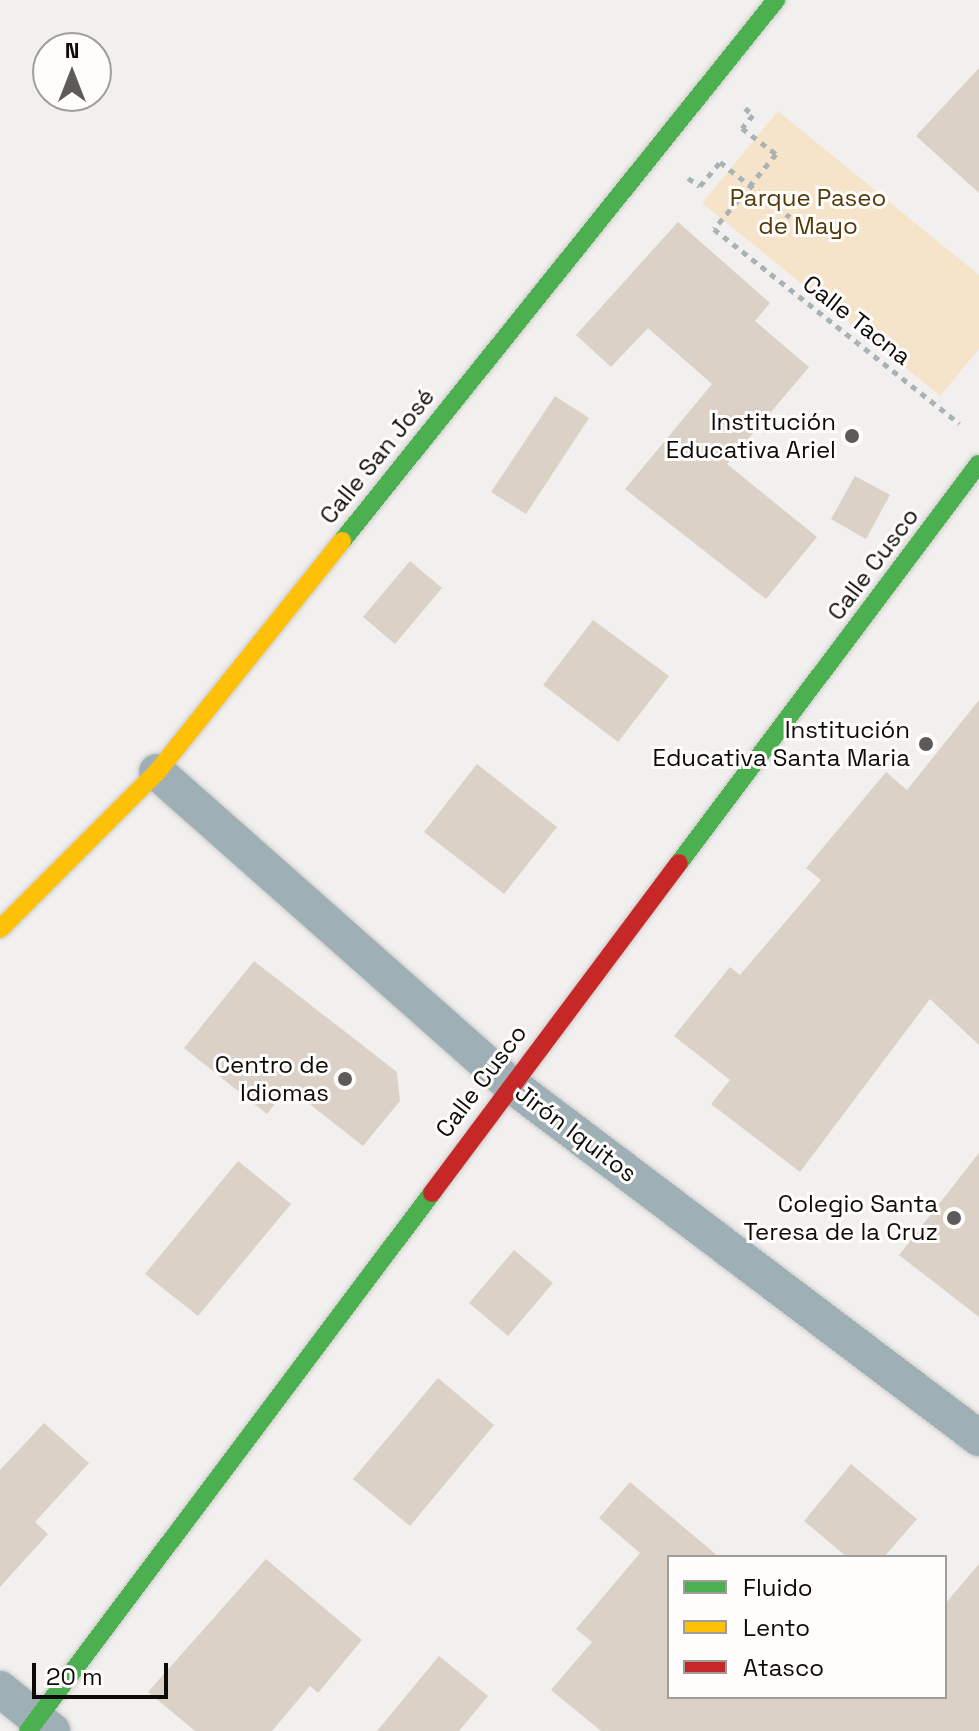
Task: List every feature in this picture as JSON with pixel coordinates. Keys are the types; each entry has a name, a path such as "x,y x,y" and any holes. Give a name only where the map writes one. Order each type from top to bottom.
{"street":[{"name":"Calle San José","path":"0,929 157,772 714,83 776,0"},
{"name":"Calle Cusco","path":"39,1727 509,1083 979,464"},
{"name":"Jirón Iquitos","path":"157,772 509,1083 979,1438"},
{"path":"0,1689 39,1727"}],"path":[{"path":"714,83 753,115 742,128 776,154 750,186"},
{"path":"656,153 700,186 720,162 790,217"},
{"name":"Calle Tacna","path":"750,186 714,229 967,429"}],"green space":[{"name":"Parque Paseo de Mayo","path":"778,111 979,275 979,349 940,396 702,203"}],"building":[{"path":"979,68 979,193 916,136"},
{"path":"678,222 770,303 755,321 809,367 727,464 817,537 766,599 625,489 712,384 648,328 611,367 576,335"},
{"path":"555,396 589,418 526,514 491,492"},
{"path":"855,476 890,495 866,539 831,519"},
{"path":"410,561 442,588 395,644 363,617"},
{"path":"593,620 669,676 618,742 543,685"},
{"path":"979,700 979,1045 930,999 800,1172 711,1104 730,1080 674,1036 730,967 740,975 821,880 806,868 886,772 907,790"},
{"path":"477,764 557,827 504,894 424,832"},
{"path":"254,961 397,1072 400,1101 363,1146 288,1087 267,1114 184,1048"},
{"name":"Colegio Santa Teresa de la Cruz","path":"979,1153 979,1317 899,1255"},
{"path":"238,1161 291,1204 198,1316 145,1274"},
{"path":"514,1250 553,1283 508,1336 469,1303"},
{"path":"438,1378 494,1425 410,1526 353,1479"},
{"path":"44,1423 89,1463 35,1522 48,1534 0,1587 0,1470"},
{"path":"851,1464 917,1519 886,1555 845,1555 804,1521"},
{"path":"630,1482 717,1555 667,1555 667,1699 947,1699 947,1602 979,1564 979,1731 601,1731 551,1690 592,1642 576,1629 640,1553 599,1518"},
{"path":"266,1559 362,1640 318,1693 310,1686 272,1731 195,1731 148,1692"},
{"path":"439,1656 488,1696 459,1731 377,1731"}],"traffic: fast":[{"path":"342,541 776,0"},
{"path":"679,863 979,464"},
{"path":"28,1731 432,1193"}],"traffic: slow":[{"path":"0,929 157,772 342,541"}],"traffic: jam":[{"path":"432,1193 679,863"}],"place":[{"name":"Institución Educativa Ariel","path":"852,436"},
{"name":"Institución Educativa Santa Maria","path":"926,744"},
{"name":"Centro de Idiomas","path":"345,1079"},
{"name":"Colegio Santa Teresa de la Cruz","path":"954,1218"}]}
